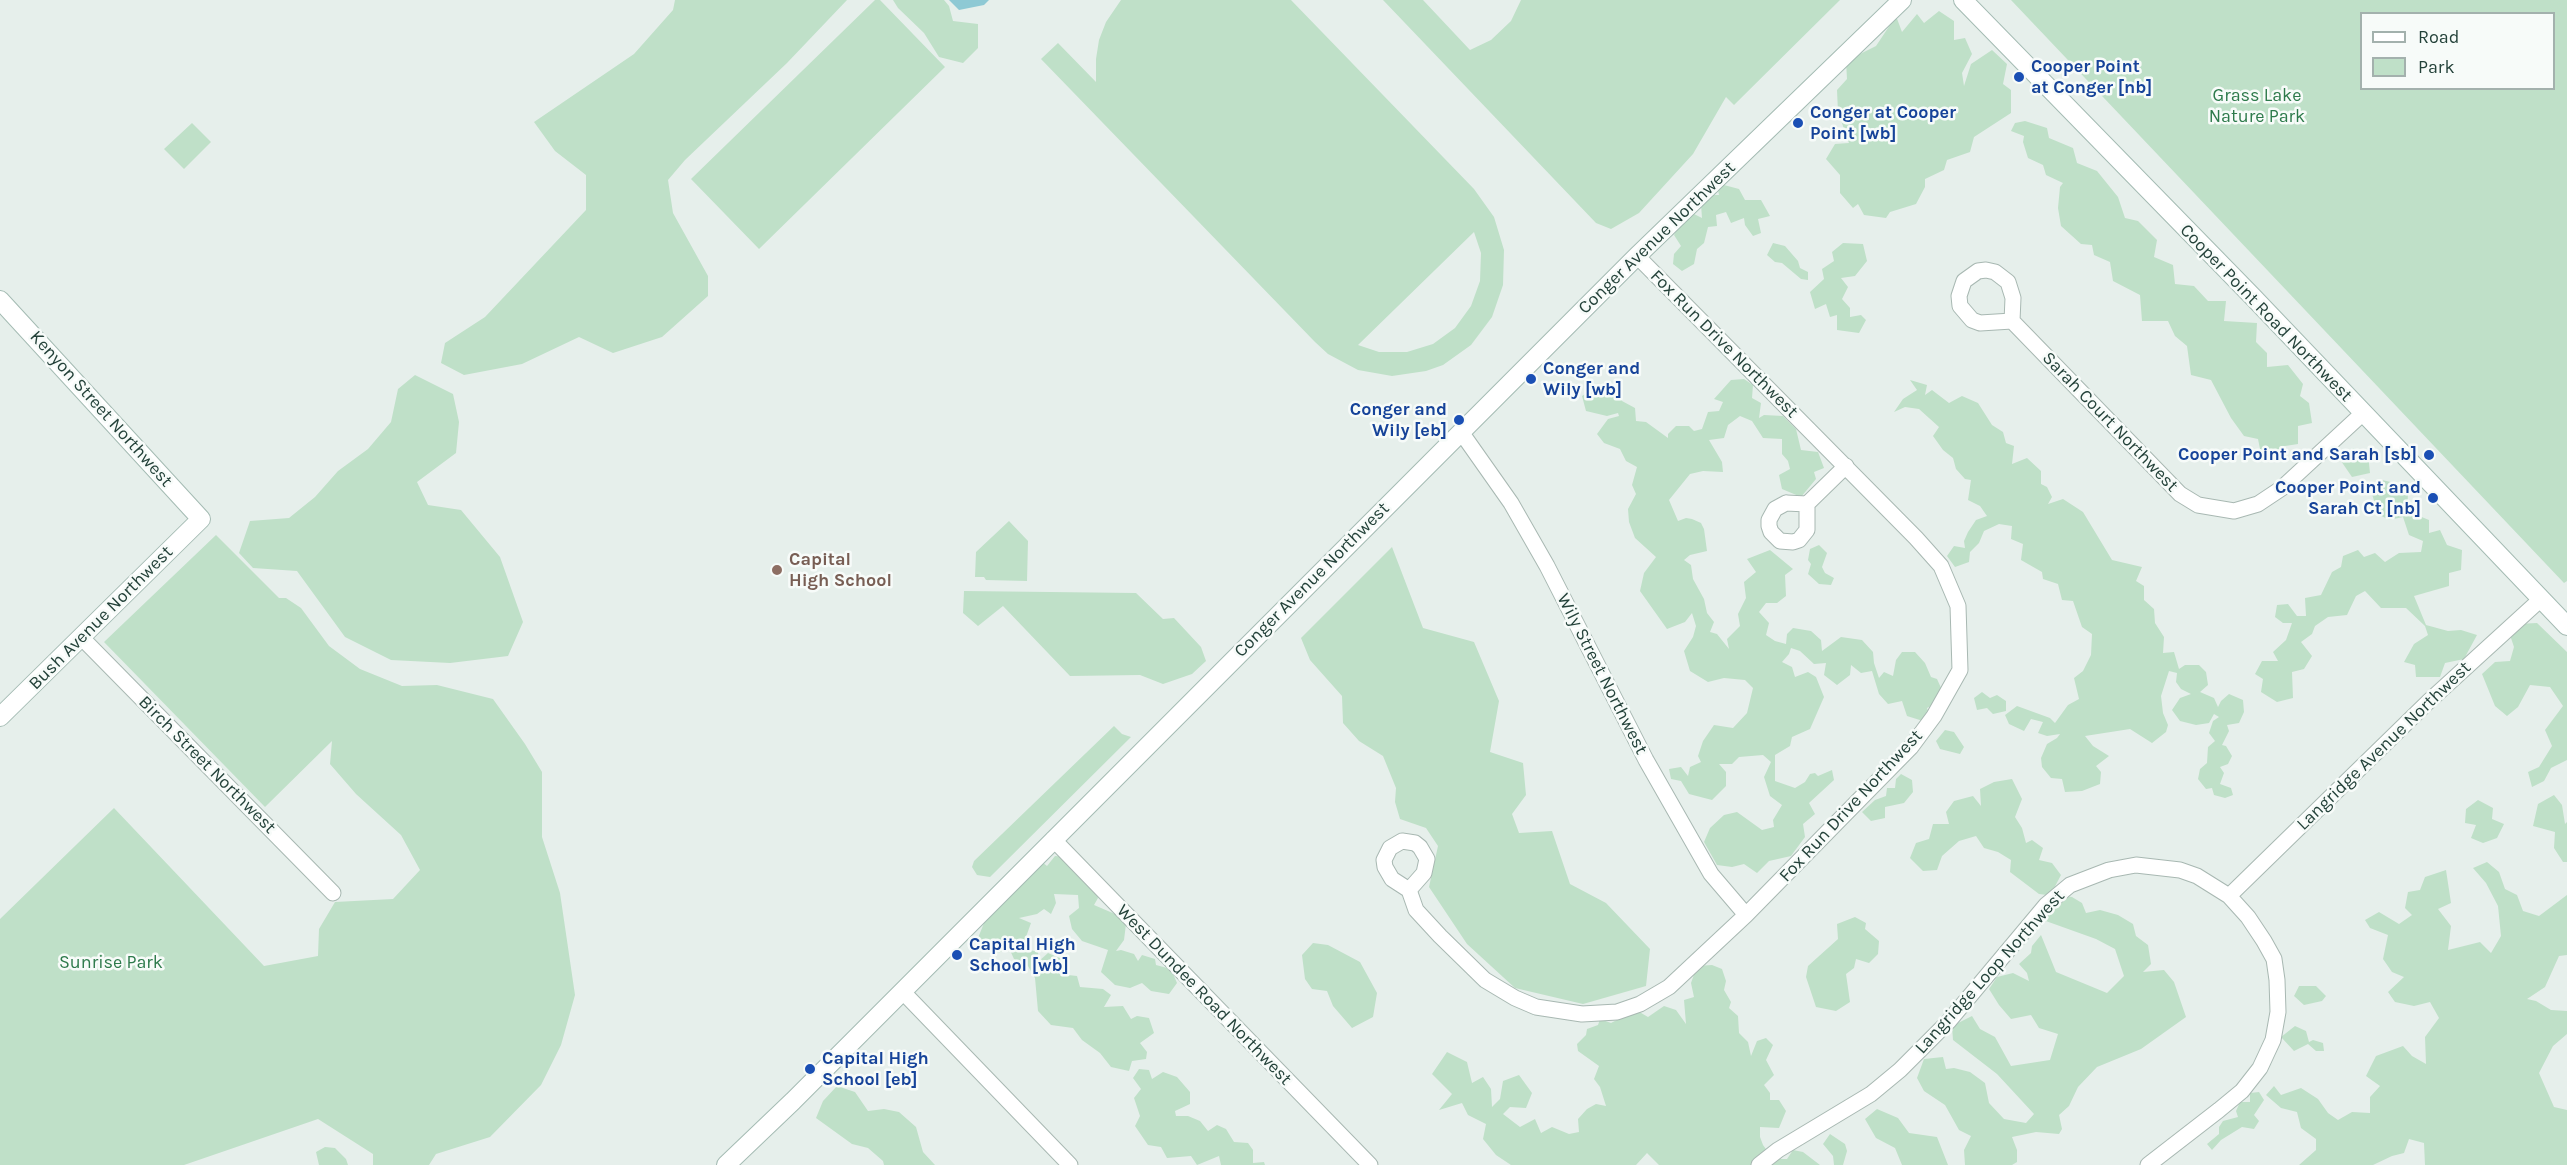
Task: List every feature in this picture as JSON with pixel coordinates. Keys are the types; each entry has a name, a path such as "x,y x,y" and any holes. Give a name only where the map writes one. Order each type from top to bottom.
{"street":[{"name":"Conger Avenue Northwest","path":"726,1165 1637,256 1902,0"},
{"name":"Cooper Point Road Northwest","path":"1963,0 2245,289 2567,626"},
{"name":"Fox Run Drive Northwest","path":"1409,890 1416,910 1485,980 1502,991 1536,1007 1582,1014 1617,1012 1640,1005 1669,987 1746,915 1911,747 1934,716 1960,670 1958,606 1941,566 1846,466 1637,256"},
{"name":"Kenyon Street Northwest","path":"0,300 201,519"},
{"name":"Sarah Court Northwest","path":"2012,321 2180,494 2198,505 2234,511 2258,504 2282,488 2362,414"},
{"name":"Wily Street Northwest","path":"1461,432 1511,503 1646,760 1711,874 1746,915"},
{"path":"1807,504 1846,466"},
{"name":"Bush Avenue Northwest","path":"0,717 201,519"},
{"name":"Langridge Avenue Northwest","path":"2229,896 2428,702 2541,599"},
{"name":"Birch Street Northwest","path":"81,637 333,893"},
{"name":"West Dundee Road Northwest","path":"1053,839 1370,1165"},
{"name":"Langridge Loop Northwest","path":"1759,1165 1778,1150 1871,1094 1900,1070 1950,1022 2046,905 2070,885 2109,870 2136,865 2158,866 2197,876 2229,896 2248,917 2274,959 2278,1012 2273,1040 2260,1068 2242,1090 2148,1165"},
{"path":"902,991 1070,1165"}],"green space":[{"path":"675,0 847,0 787,63 685,160 668,180 673,213 708,276 708,296 662,337 613,353 579,337 522,364 464,375 441,363 445,343 485,317 586,210 586,175 555,151 534,122 634,54 673,10"},
{"path":"875,0 880,0 945,67 759,249 691,179"},
{"path":"893,0 944,0 949,6 953,21 978,24 978,48 963,63 939,57 924,33 898,8"},
{"path":"1121,0 1291,0 1474,189 1494,217 1504,250 1503,285 1492,317 1471,345 1443,365 1426,371 1392,376 1358,370 1328,354 1041,59 1058,43 1096,82 1099,40 1106,22","holes":["1474,232 1481,253 1480,281 1471,306 1455,328 1433,344 1407,352 1379,352 1358,345"]},
{"path":"1383,0 1423,0 1470,50 1491,40 1511,21 1521,0 1840,0 1734,105 1726,97 1693,154 1639,213 1611,229 1596,223"},
{"name":"Grass Lake Nature Park","path":"2011,0 2567,0 2567,581 2564,583"},
{"path":"1939,11 1954,21 1954,40 1965,38 1972,54 1962,73 1964,86 1971,64 1992,50 2007,64 2003,84 2011,90 2011,113 1974,137 1970,152 1947,160 1944,170 1925,179 1925,187 1916,204 1890,212 1886,218 1864,215 1858,204 1853,208 1840,193 1840,175 1826,159 1835,144 1849,143 1838,112 1837,90 1847,79 1846,61 1876,46 1896,16 1902,32 1917,14 1924,23"},
{"path":"2025,121 2047,128 2049,138 2073,148 2077,163 2097,171 2118,197 2125,218 2138,221 2157,240 2154,257 2173,265 2175,284 2194,286 2208,301 2226,301 2224,321 2257,323 2256,342 2267,353 2267,367 2288,365 2303,384 2300,396 2309,403 2312,423 2298,426 2298,444 2285,446 2279,459 2260,449 2258,439 2244,436 2231,418 2211,380 2191,375 2187,346 2175,336 2168,321 2142,321 2140,295 2113,281 2110,262 2094,255 2092,245 2081,244 2061,226 2058,208 2060,187 2063,183 2046,175 2043,165 2028,158 2023,142 2024,136 2011,131 2015,123"},
{"path":"192,123 211,142 184,169 164,149"},
{"path":"1724,185 1739,189 1745,200 1761,200 1770,216 1758,219 1761,233 1753,236 1745,225 1744,218 1731,223 1726,212 1716,215 1717,226 1708,227 1704,243 1697,249 1694,264 1682,271 1673,264 1674,254 1681,246 1674,235 1684,218 1694,214 1702,218 1701,204 1711,195 1719,195 1718,190"},
{"path":"1773,243 1785,246 1798,261 1800,268 1808,272 1808,280 1801,279 1782,263 1775,262 1767,255"},
{"path":"1843,243 1863,244 1867,261 1855,276 1841,278 1848,287 1842,299 1850,308 1850,317 1861,315 1866,320 1859,333 1837,330 1837,315 1830,317 1826,304 1815,309 1810,292 1824,279 1822,269 1834,261 1832,252"},
{"path":"415,375 453,394 459,422 456,453 417,482 428,505 461,510 500,557 523,622 508,656 450,663 391,660 345,637 297,571 253,568 239,553 250,521 289,518 315,497 338,471 368,449 391,422 398,389"},
{"path":"1744,379 1753,385 1752,398 1761,403 1759,418 1764,415 1783,416 1796,429 1801,450 1818,452 1824,468 1814,472 1816,479 1801,497 1782,489 1779,475 1790,469 1788,461 1782,454 1782,439 1763,438 1752,421 1740,416 1728,425 1724,438 1709,440 1722,462 1723,472 1703,471 1690,474 1669,500 1678,521 1686,518 1692,519 1701,523 1704,529 1707,551 1690,555 1684,560 1691,565 1693,579 1704,599 1707,613 1714,622 1710,632 1717,634 1729,649 1727,639 1740,626 1738,614 1746,598 1744,582 1756,572 1747,559 1770,550 1793,569 1785,575 1786,596 1777,603 1766,603 1759,612 1769,623 1766,635 1786,644 1787,634 1793,628 1811,631 1821,640 1822,651 1841,637 1862,640 1873,652 1879,678 1884,672 1893,676 1896,660 1902,652 1915,652 1925,663 1931,677 1937,679 1942,690 1937,703 1927,708 1929,714 1923,721 1907,716 1902,701 1888,704 1879,694 1872,671 1861,673 1851,665 1850,675 1837,685 1824,675 1826,663 1814,664 1800,651 1791,648 1782,662 1792,667 1795,677 1808,672 1816,677 1824,697 1810,729 1792,737 1790,746 1775,755 1775,781 1795,788 1805,782 1810,774 1815,773 1818,776 1832,770 1834,780 1809,803 1815,814 1803,824 1805,837 1791,856 1769,861 1757,873 1744,864 1732,867 1717,865 1704,842 1710,828 1724,815 1737,812 1762,830 1774,827 1773,820 1782,805 1770,796 1764,777 1771,762 1763,755 1739,757 1732,764 1719,764 1726,772 1726,786 1712,800 1689,794 1681,781 1671,779 1669,769 1681,767 1688,776 1690,767 1701,762 1698,756 1703,741 1714,725 1733,728 1747,713 1753,688 1745,680 1724,678 1708,682 1690,671 1684,651 1693,637 1696,626 1692,613 1685,622 1667,629 1640,591 1644,573 1656,557 1635,538 1629,522 1628,509 1636,494 1632,485 1637,467 1626,461 1620,449 1604,443 1597,434 1608,419 1619,416 1618,413 1607,416 1586,411 1582,396 1598,386 1615,387 1622,401 1635,408 1636,421 1646,422 1668,438 1668,434 1676,426 1689,426 1694,431 1702,429 1708,412 1719,411 1723,402 1714,399 1731,380"},
{"path":"1910,380 1927,385 1925,395 1932,390 1949,403 1962,396 1978,403 1992,425 2003,432 2006,443 2014,446 2012,464 2027,458 2041,471 2041,484 2047,487 2052,497 2048,504 2063,499 2083,512 2112,560 2142,567 2136,581 2144,586 2144,600 2154,609 2155,623 2164,637 2163,653 2174,652 2179,669 2185,665 2199,665 2206,672 2208,685 2200,692 2214,698 2218,707 2229,694 2243,700 2244,712 2239,723 2227,725 2229,731 2222,745 2226,746 2232,756 2228,764 2220,767 2224,773 2220,784 2231,788 2233,795 2225,798 2214,795 2212,788 2206,789 2198,779 2200,769 2207,763 2208,747 2215,741 2209,733 2213,721 2219,717 2214,714 2209,723 2196,725 2180,721 2172,710 2180,698 2191,694 2181,689 2176,682 2177,673 2169,671 2161,696 2163,713 2168,725 2166,732 2152,743 2130,729 2085,736 2093,746 2109,756 2096,766 2101,772 2100,784 2082,791 2065,792 2062,779 2051,778 2042,767 2041,758 2047,744 2060,734 2047,736 2038,733 2043,722 2031,719 2024,731 2009,724 2005,715 2017,706 2050,718 2055,723 2068,705 2079,699 2074,678 2083,671 2091,655 2092,634 2082,627 2073,601 2062,600 2058,584 2043,579 2042,572 2021,560 2023,544 2011,539 2012,526 1999,524 1984,531 1979,543 1970,552 1969,562 1955,567 1947,556 1954,546 1965,548 1964,541 1976,520 1987,516 1980,506 1968,500 1971,480 1965,479 1956,469 1953,458 1943,450 1933,436 1939,427 1919,409 1905,407 1894,412 1903,399 1917,390"},
{"path":"2353,448 2368,454 2370,473 2352,477 2341,461"},
{"path":"2382,480 2395,483 2408,494 2407,511 2429,520 2429,533 2440,530 2447,545 2462,550 2461,570 2449,573 2449,586 2414,596 2426,625 2448,631 2461,630 2477,635 2464,659 2445,663 2440,677 2416,677 2415,665 2404,662 2414,644 2428,635 2425,626 2406,608 2381,608 2365,591 2356,596 2347,615 2328,617 2315,626 2312,634 2301,642 2312,656 2304,669 2292,672 2293,698 2277,702 2261,692 2263,679 2255,674 2262,661 2278,661 2273,652 2286,640 2292,623 2283,623 2275,617 2277,605 2288,604 2297,616 2306,616 2305,598 2321,595 2332,572 2341,567 2343,556 2358,550 2364,557 2375,553 2385,562 2399,553 2421,552 2423,541 2409,535 2403,517 2389,520 2378,514 2372,494"},
{"path":"1009,521 1028,541 1027,581 986,580 984,577 975,577 976,552"},
{"name":"Sunrise Park","path":"216,535 279,598 286,598 301,608 329,646 360,669 402,686 437,685 493,699 525,744 542,772 542,837 560,893 575,995 561,1045 541,1085 490,1137 436,1154 429,1165 373,1165 373,1154 318,1119 184,1165 0,1165 0,919 114,808 264,966 318,956 319,929 335,902 393,899 420,870 401,835 356,794 330,764 332,741 265,807 104,642"},
{"path":"1819,545 1827,553 1822,567 1825,573 1834,578 1831,585 1819,584 1808,574 1811,564 1808,560 1810,549"},
{"path":"1392,547 1423,628 1474,642 1499,701 1490,752 1523,763 1526,795 1512,814 1519,833 1552,831 1570,884 1606,903 1650,949 1646,986 1583,1004 1515,988 1467,944 1429,887 1438,846 1426,828 1400,819 1395,802 1396,788 1383,756 1359,741 1343,723 1342,696 1310,660 1301,638"},
{"path":"964,591 1136,593 1163,619 1174,618 1201,647 1206,661 1192,674 1163,684 1140,675 1070,676 1003,606 978,626 963,613"},
{"path":"2537,623 2567,652 2567,760 2551,768 2544,781 2532,787 2528,772 2539,767 2552,746 2545,730 2563,706 2550,687 2530,685 2518,707 2507,716 2495,706 2482,674 2495,662 2510,661 2514,647 2509,632 2517,624"},
{"path":"1982,692 1990,698 1997,695 2006,701 2006,711 1993,714 1987,708 1977,710 1974,698"},
{"path":"1114,726 1122,734 1131,737 990,877 977,875 972,867 974,861"},
{"path":"1945,730 1954,732 1964,747 1960,754 1940,749 1936,741"},
{"path":"1901,774 1912,780 1913,792 1904,803 1885,807 1885,818 1871,821 1862,812 1875,800 1886,796 1887,788 1895,788 1896,779"},
{"path":"2012,779 2022,799 2015,817 2022,828 2026,843 2032,840 2043,848 2039,860 2052,863 2061,875 2051,894 2072,897 2082,903 2086,913 2100,910 2118,915 2133,924 2136,936 2148,945 2151,964 2143,972 2164,970 2174,982 2186,1017 2141,1049 2097,1067 2078,1087 2069,1106 2059,1115 2062,1129 2059,1134 2036,1132 2012,1137 2017,1150 2017,1162 2012,1165 1965,1165 1964,1150 1971,1136 1959,1130 1945,1105 1924,1091 1917,1078 1924,1059 1943,1057 1946,1069 1954,1068 1970,1072 1985,1083 1989,1103 2004,1119 2026,1123 2034,1114 1997,1074 1953,1040 1952,1026 1972,1016 1980,1029 1995,1037 2011,1066 2050,1060 2058,1034 2039,1028 2031,1015 2011,1019 1989,989 1997,977 2013,973 2029,981 2027,973 2019,964 2031,953 2032,946 2041,935 2056,972 2107,993 2124,976 2115,949 2096,939 2043,920 2047,895 2039,894 2010,872 2011,860 1998,852 1984,848 1976,836 1959,841 1942,856 1937,870 1923,871 1910,858 1916,843 1929,839 1933,824 1949,824 1946,812 1954,801 1973,796 1981,806 1980,789 1994,782"},
{"path":"2554,795 2562,805 2565,824 2567,822 2567,862 2563,862 2554,848 2555,832 2533,826 2538,804"},
{"path":"2478,800 2493,808 2492,819 2504,824 2497,838 2483,843 2471,838 2476,825 2465,823 2466,809"},
{"path":"1055,856 1068,857 1095,887 1098,898 1094,905 1115,914 1126,924 1124,940 1116,951 1121,950 1134,954 1138,961 1142,955 1155,959 1156,965 1171,969 1177,983 1169,994 1151,991 1142,983 1130,988 1115,985 1101,972 1108,950 1082,941 1072,929 1069,916 1079,908 1078,895 1054,894 1056,903 1051,914 1044,909 1037,914 1019,918 1031,923 1022,948 1038,952 1039,961 1048,953 1062,959 1059,974 1077,976 1080,987 1103,989 1111,995 1104,1007 1123,1006 1131,1019 1137,1016 1149,1018 1154,1033 1140,1043 1147,1052 1146,1059 1132,1061 1129,1071 1111,1067 1100,1053 1082,1040 1073,1028 1051,1025 1038,1011 1035,978 1028,966 1014,959 1009,948 998,953 985,951 978,938 993,890 1009,871 1023,862 1037,858 1047,866"},
{"path":"2487,862 2499,872 2505,889 2517,895 2523,911 2539,916 2567,895 2567,955 2559,956 2545,987 2527,999 2536,1001 2551,1010 2567,1011 2567,1034 2553,1046 2539,1073 2554,1107 2567,1110 2567,1165 2425,1165 2424,1143 2409,1139 2404,1153 2373,1165 2299,1165 2316,1150 2316,1139 2301,1128 2297,1112 2281,1108 2266,1095 2274,1086 2281,1095 2301,1088 2318,1099 2328,1113 2338,1120 2352,1112 2370,1113 2370,1097 2380,1086 2366,1076 2376,1056 2403,1046 2412,1056 2426,1064 2425,1037 2439,1018 2430,1002 2414,1006 2395,1002 2388,992 2404,977 2392,972 2383,959 2388,935 2370,928 2365,920 2379,912 2399,924 2412,915 2405,908 2408,892 2420,890 2425,877 2446,870 2451,903 2438,909 2451,926 2448,950 2480,942 2491,953 2501,936 2498,906 2486,883 2473,868"},
{"path":"1855,917 1866,923 1865,929 1879,941 1878,954 1869,963 1856,959 1854,968 1846,974 1850,1002 1836,1011 1816,1007 1806,977 1808,966 1838,939 1837,924"},
{"path":"1313,943 1328,945 1360,962 1377,993 1373,1017 1352,1028 1333,1006 1327,991 1312,989 1305,979 1302,955"},
{"path":"1712,965 1722,969 1726,981 1724,990 1731,1002 1729,1008 1738,1016 1739,1033 1748,1042 1751,1056 1757,1041 1766,1038 1773,1045 1766,1060 1774,1075 1764,1085 1770,1093 1770,1100 1779,1100 1786,1111 1779,1128 1760,1127 1763,1145 1773,1159 1787,1159 1793,1150 1803,1152 1820,1165 1659,1165 1647,1153 1636,1165 1511,1165 1496,1155 1483,1139 1486,1124 1468,1115 1462,1103 1439,1110 1452,1094 1432,1074 1447,1052 1467,1062 1472,1083 1483,1077 1491,1089 1492,1107 1500,1099 1503,1081 1519,1075 1532,1093 1526,1108 1510,1107 1503,1114 1520,1127 1535,1119 1541,1133 1552,1127 1569,1134 1579,1132 1578,1119 1587,1109 1596,1104 1606,1106 1600,1087 1594,1079 1599,1066 1578,1051 1577,1044 1586,1035 1587,1029 1598,1025 1600,1019 1611,1023 1636,1010 1648,1017 1664,1006 1676,1010 1686,1024 1684,1000 1694,997 1691,983 1697,966"},
{"path":"2299,986 2316,986 2326,996 2322,1001 2304,1005 2294,996"},
{"path":"2295,1026 2306,1031 2309,1042 2313,1040 2323,1043 2324,1051 2316,1051 2308,1044 2294,1051 2281,1037"},
{"path":"1139,1069 1149,1070 1152,1079 1163,1072 1177,1077 1190,1092 1190,1104 1175,1111 1176,1116 1188,1116 1200,1121 1208,1131 1217,1125 1226,1129 1234,1142 1248,1143 1253,1150 1253,1163 1264,1162 1265,1165 1221,1165 1219,1156 1197,1165 1191,1156 1167,1158 1161,1147 1148,1145 1135,1126 1140,1116 1134,1098 1141,1089 1133,1078"},
{"path":"837,1086 855,1092 868,1111 884,1109 899,1112 916,1127 923,1152 935,1165 884,1165 883,1161 868,1148 852,1144 816,1118 823,1101"},
{"path":"2259,1092 2264,1100 2254,1115 2259,1121 2254,1129 2242,1127 2221,1140 2212,1150 2207,1144 2219,1134 2219,1127 2223,1121 2238,1117 2236,1111 2240,1102 2250,1102 2250,1093"},
{"path":"1877,1109 1898,1118 1909,1133 1937,1137 1948,1165 1902,1165 1895,1148 1876,1138 1865,1119"},
{"path":"1830,1134 1845,1144 1847,1151 1843,1165 1834,1165 1833,1156 1823,1144"},
{"path":"325,1147 335,1148 346,1159 348,1165 319,1165 316,1152"}],"water":[{"path":"949,0 989,0 984,5 959,10"}],"place":[{"name":"Cooper Point at Conger [nb]","path":"2019,77"},
{"name":"Conger at Cooper Point [wb]","path":"1798,123"},
{"name":"Conger and Wily [wb]","path":"1531,379"},
{"name":"Conger and Wily [eb]","path":"1459,420"},
{"name":"Cooper Point and Sarah [sb]","path":"2429,455"},
{"name":"Cooper Point and Sarah Ct [nb]","path":"2433,498"},
{"name":"Capital High School","path":"777,570"},
{"name":"Capital High School [wb]","path":"957,955"},
{"name":"Capital High School [eb]","path":"810,1069"}]}
